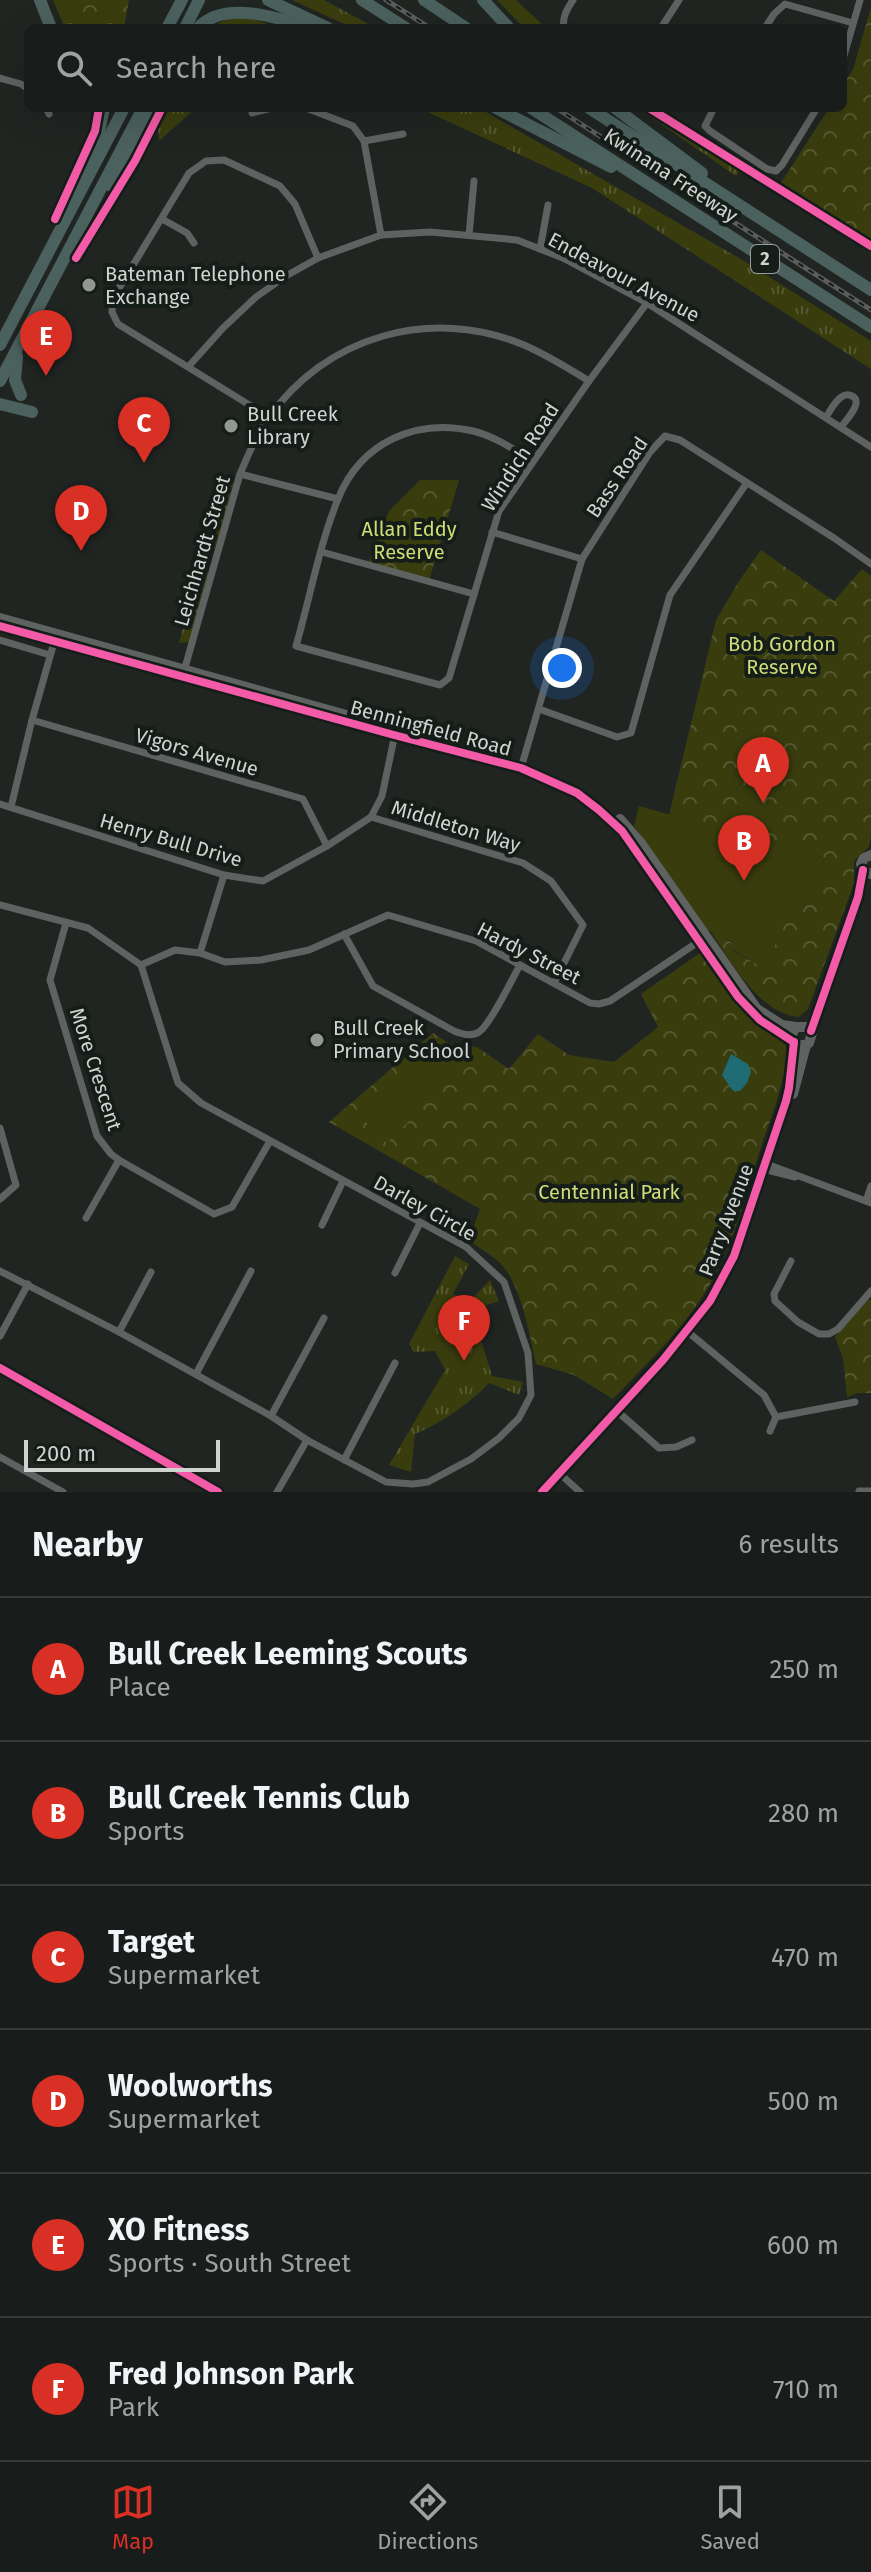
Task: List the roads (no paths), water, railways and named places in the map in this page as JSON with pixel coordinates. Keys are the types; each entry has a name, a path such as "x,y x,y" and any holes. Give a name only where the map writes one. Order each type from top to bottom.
{"highway":[{"path":"40,0 49,24"},
{"path":"169,24 182,0"},
{"path":"187,24 199,0"},
{"path":"268,0 319,24"},
{"path":"362,0 400,24"},
{"path":"424,0 460,24"},
{"path":"483,0 505,24"},
{"path":"201,24 211,12 226,5 242,5 300,24"},
{"path":"81,193 85,167 103,112"},
{"path":"0,345 122,112"},
{"path":"0,381 141,112"},
{"path":"78,234 110,189 152,112"},
{"path":"504,112 666,195"},
{"name":"Kwinana Freeway","path":"537,112 871,327"},
{"name":"Kwinana Freeway","path":"595,112 871,290"},
{"path":"621,112 670,147 745,209"},
{"path":"40,269 50,267 56,275"},
{"path":"19,345 15,380 21,395"},
{"path":"0,404 32,412"}],"main road":[{"name":"Benningfield Road","path":"0,618 56,637 522,765 577,793 630,840 757,1009 782,1025 798,1027"},
{"name":"Benningfield Road","path":"0,626 56,637"},
{"name":"Parry Avenue","path":"542,1492 690,1334 727,1272 806,1045 811,1040 815,1013 822,1002 821,997 868,874 862,861 871,855"},
{"name":"Benningfield Road","path":"703,939 747,1007 760,1020 793,1042"},
{"name":"Parry Avenue","path":"766,1167 789,1088 792,1034 821,997"},
{"path":"798,1027 807,1027 811,1031"},
{"path":"793,1042 799,1046 806,1045"},
{"path":"0,1368 218,1492"},
{"name":"Parry Avenue","path":"549,1492 561,1475"}],"street":[{"path":"563,24 566,10 573,0"},
{"path":"664,24 679,0"},
{"path":"847,45 860,0"},
{"path":"768,24 785,4 853,23"},
{"path":"0,78 24,86"},
{"path":"252,113 256,112"},
{"path":"316,112 353,126 364,141 381,235"},
{"path":"712,112 705,126 710,131 767,169 776,171 815,112"},
{"path":"364,141 403,134"},
{"path":"269,417 118,324 112,312 113,298 189,173 206,161 224,160 280,186 288,194 318,258"},
{"path":"469,235 474,181"},
{"path":"540,249 548,205"},
{"path":"162,219 187,233 194,243"},
{"name":"Endeavour Avenue","path":"189,366 256,297 318,258 381,235 430,232 517,240 563,258 647,303 871,447"},
{"name":"Windich Road","path":"322,552 296,646 440,685 449,678 499,511 647,303"},
{"name":"Leichhardt Street","path":"184,673 240,474 269,417 326,360 356,345 394,332 431,326 477,332 522,344 589,381"},
{"path":"826,417 841,397 846,394 852,396 856,407 841,427"},
{"path":"474,594 322,552 338,499 362,460 384,443 408,432 438,426 476,432 533,461"},
{"name":"Bass Road","path":"522,765 582,559 650,452 665,436 680,440 871,564"},
{"path":"240,474 338,499"},
{"path":"539,709 617,737 631,733 670,595 746,484"},
{"path":"492,532 582,559"},
{"path":"11,807 56,637"},
{"path":"0,640 50,655"},
{"name":"Vigors Avenue","path":"32,720 303,799 327,846"},
{"path":"371,817 382,796 395,732"},
{"name":"Henry Bull Drive","path":"0,804 224,875 263,881 327,846 371,817"},
{"name":"Middleton Way","path":"371,817 523,863 551,881 583,925 554,983"},
{"path":"200,953 224,875"},
{"path":"0,905 88,928 141,965"},
{"name":"Hardy Street","path":"141,965 175,950 200,953 225,962 261,960 309,950 388,915 476,941 590,1003 599,1004 610,1001 703,939"},
{"name":"More Crescent","path":"66,923 50,980 97,1136 111,1154 214,1214 232,1207 270,1141"},
{"path":"344,934 373,986 465,1035 478,1033 487,1024 520,965"},
{"name":"Darley Circle","path":"0,1271 196,1374 307,1440 386,1482 428,1482 471,1459 519,1418 531,1395 528,1353 504,1282 466,1247 201,1103 178,1083 141,965"},
{"path":"0,1128 16,1185 0,1199"},
{"path":"86,1218 119,1160"},
{"path":"766,1167 790,1172 869,1202 871,1186"},
{"path":"322,1225 343,1181"},
{"path":"395,1273 420,1223"},
{"path":"791,1261 774,1294 775,1301 798,1322 819,1334 829,1334 838,1329 871,1291"},
{"path":"196,1374 251,1271"},
{"path":"119,1332 151,1272"},
{"path":"0,1336 28,1284"},
{"path":"271,1416 324,1318"},
{"path":"690,1334 764,1395 776,1417"},
{"path":"344,1460 395,1363"},
{"path":"776,1417 855,1402"},
{"path":"618,1413 659,1448 676,1447 692,1440"},
{"path":"770,1431 776,1417"},
{"path":"277,1492 307,1440"},
{"path":"0,1457 63,1492"},
{"path":"561,1475 580,1492"},
{"path":"859,1491 871,1491"}],"water":[{"path":"731,1054 748,1064 751,1072 740,1091 733,1091 722,1075"}],"railway":[{"path":"386,0 424,24"},
{"path":"562,112 871,310"}],"place":[{"name":"Bateman Telephone Exchange","path":"89,285"},
{"name":"XO Fitness","path":"46,376"},
{"name":"Bull Creek Library","path":"231,426"},
{"name":"Target","path":"144,463"},
{"name":"Woolworths","path":"81,551"},
{"name":"Bull Creek Leeming Scouts","path":"763,803"},
{"name":"Bull Creek Tennis Club","path":"744,881"},
{"name":"Bull Creek Primary School","path":"317,1040"},
{"name":"Fred Johnson Park","path":"464,1361"}],"park label":[{"name":"Allan Eddy Reserve","path":"409,540"},
{"name":"Bob Gordon Reserve","path":"782,656"},
{"name":"Centennial Park","path":"609,1192"}]}
